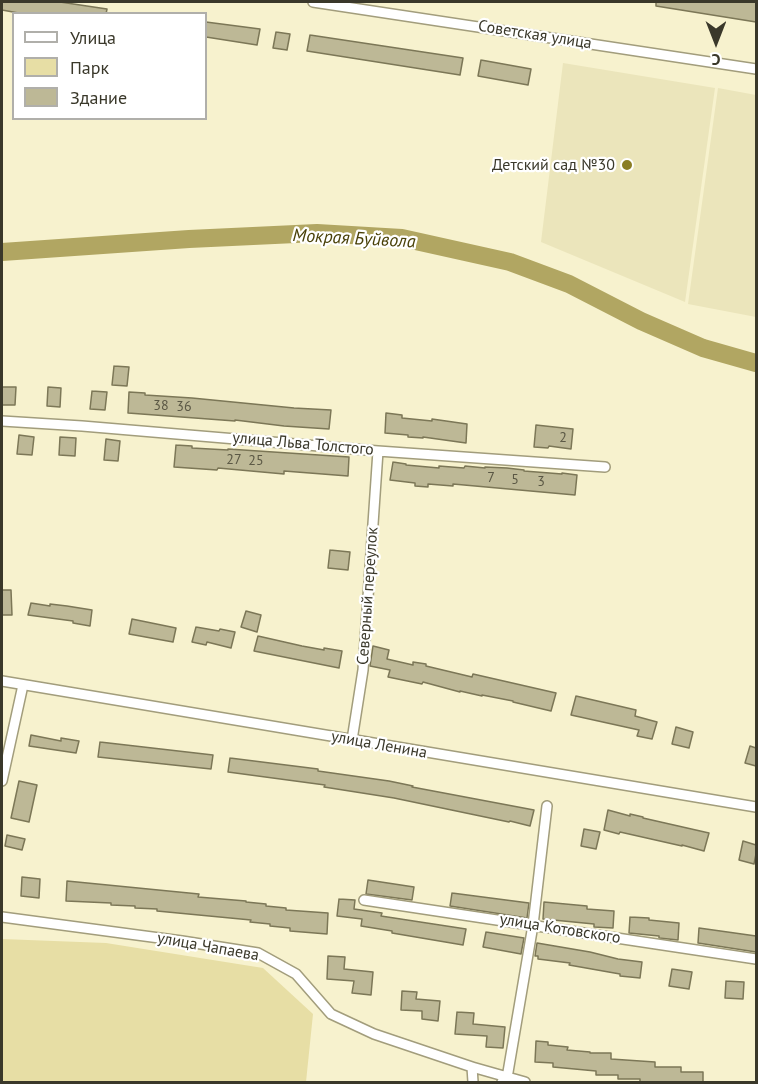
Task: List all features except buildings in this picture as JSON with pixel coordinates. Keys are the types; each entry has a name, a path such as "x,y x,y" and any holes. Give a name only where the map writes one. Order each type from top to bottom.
{"street":[{"name":"Советская улица","path":"313,2 756,69"},
{"name":"улица Льва Толстого","path":"2,421 605,467"},
{"name":"Северный переулок","path":"352,740 363,670 378,451"},
{"name":"улица Ленина","path":"2,681 756,807"},
{"path":"2,781 23,685"},
{"path":"504,1080 533,924 547,806"},
{"name":"улица Котовского","path":"364,900 756,959"},
{"name":"улица Чапаева","path":"2,917 258,953 296,974 331,1014 374,1034 504,1080 525,1083"},
{"path":"472,1067 473,1083"}],"shaded area":[{"name":"Детский сад №30","path":"563,63 715,88 685,302 541,242"},
{"path":"718,88 756,95 756,317 688,304"}],"green space":[{"path":"2,939 106,943 263,968 313,1014 306,1082 2,1082"}],"waterway":[{"name":"Мокрая Буйвола","path":"2,252 317,233 402,238 510,262 569,284 641,321 703,348 756,363"}],"place":[{"name":"Детский сад №30","path":"627,165"}]}
